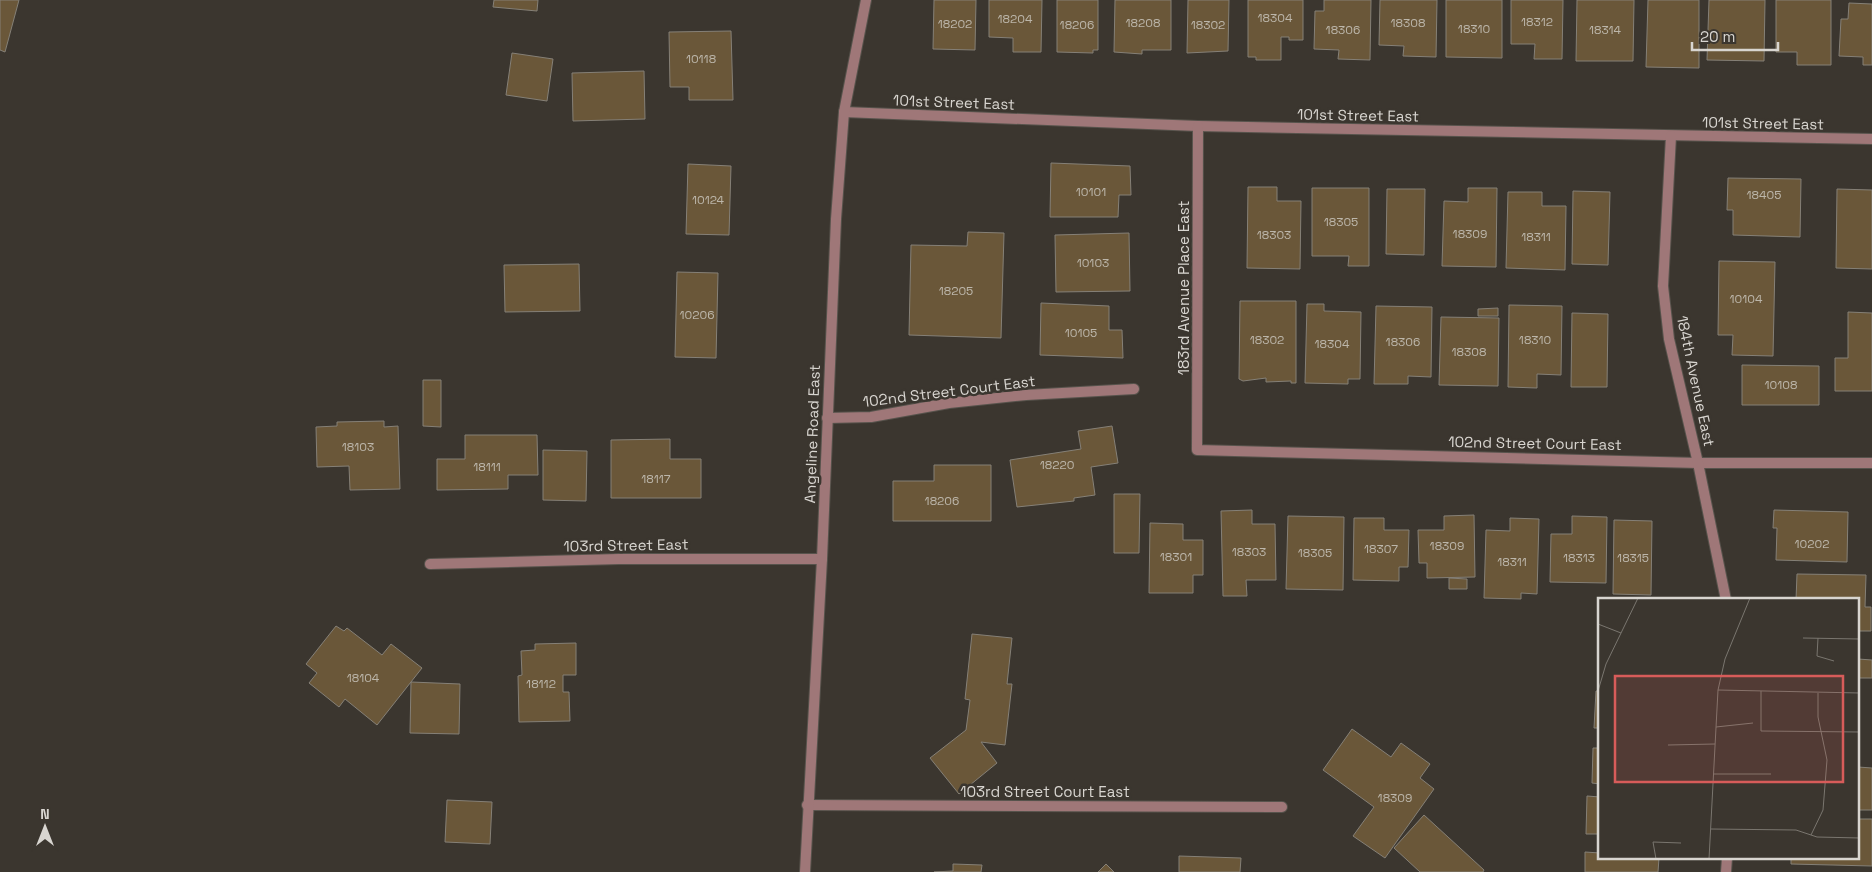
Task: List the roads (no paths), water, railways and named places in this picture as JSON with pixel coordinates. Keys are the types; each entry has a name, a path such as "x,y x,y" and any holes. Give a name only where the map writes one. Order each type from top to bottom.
{"street":[{"name":"Angeline Road East","path":"805,872 822,559 836,219 844,112 866,0"},
{"name":"101st Street East","path":"844,112 1198,126 1872,140"},
{"name":"183rd Avenue Place East","path":"1197,450 1198,126"},
{"name":"184th Avenue East","path":"1671,136 1663,286 1669,339 1698,462 1726,598"},
{"name":"102nd Street Court East","path":"827,418 871,417 949,403 1026,395 1134,389"},
{"name":"102nd Street Court East","path":"1197,450 1698,462 1872,462"},
{"name":"103rd Street East","path":"430,564 619,559 822,559"},
{"name":"103rd Street Court East","path":"808,804 1282,807"}]}
